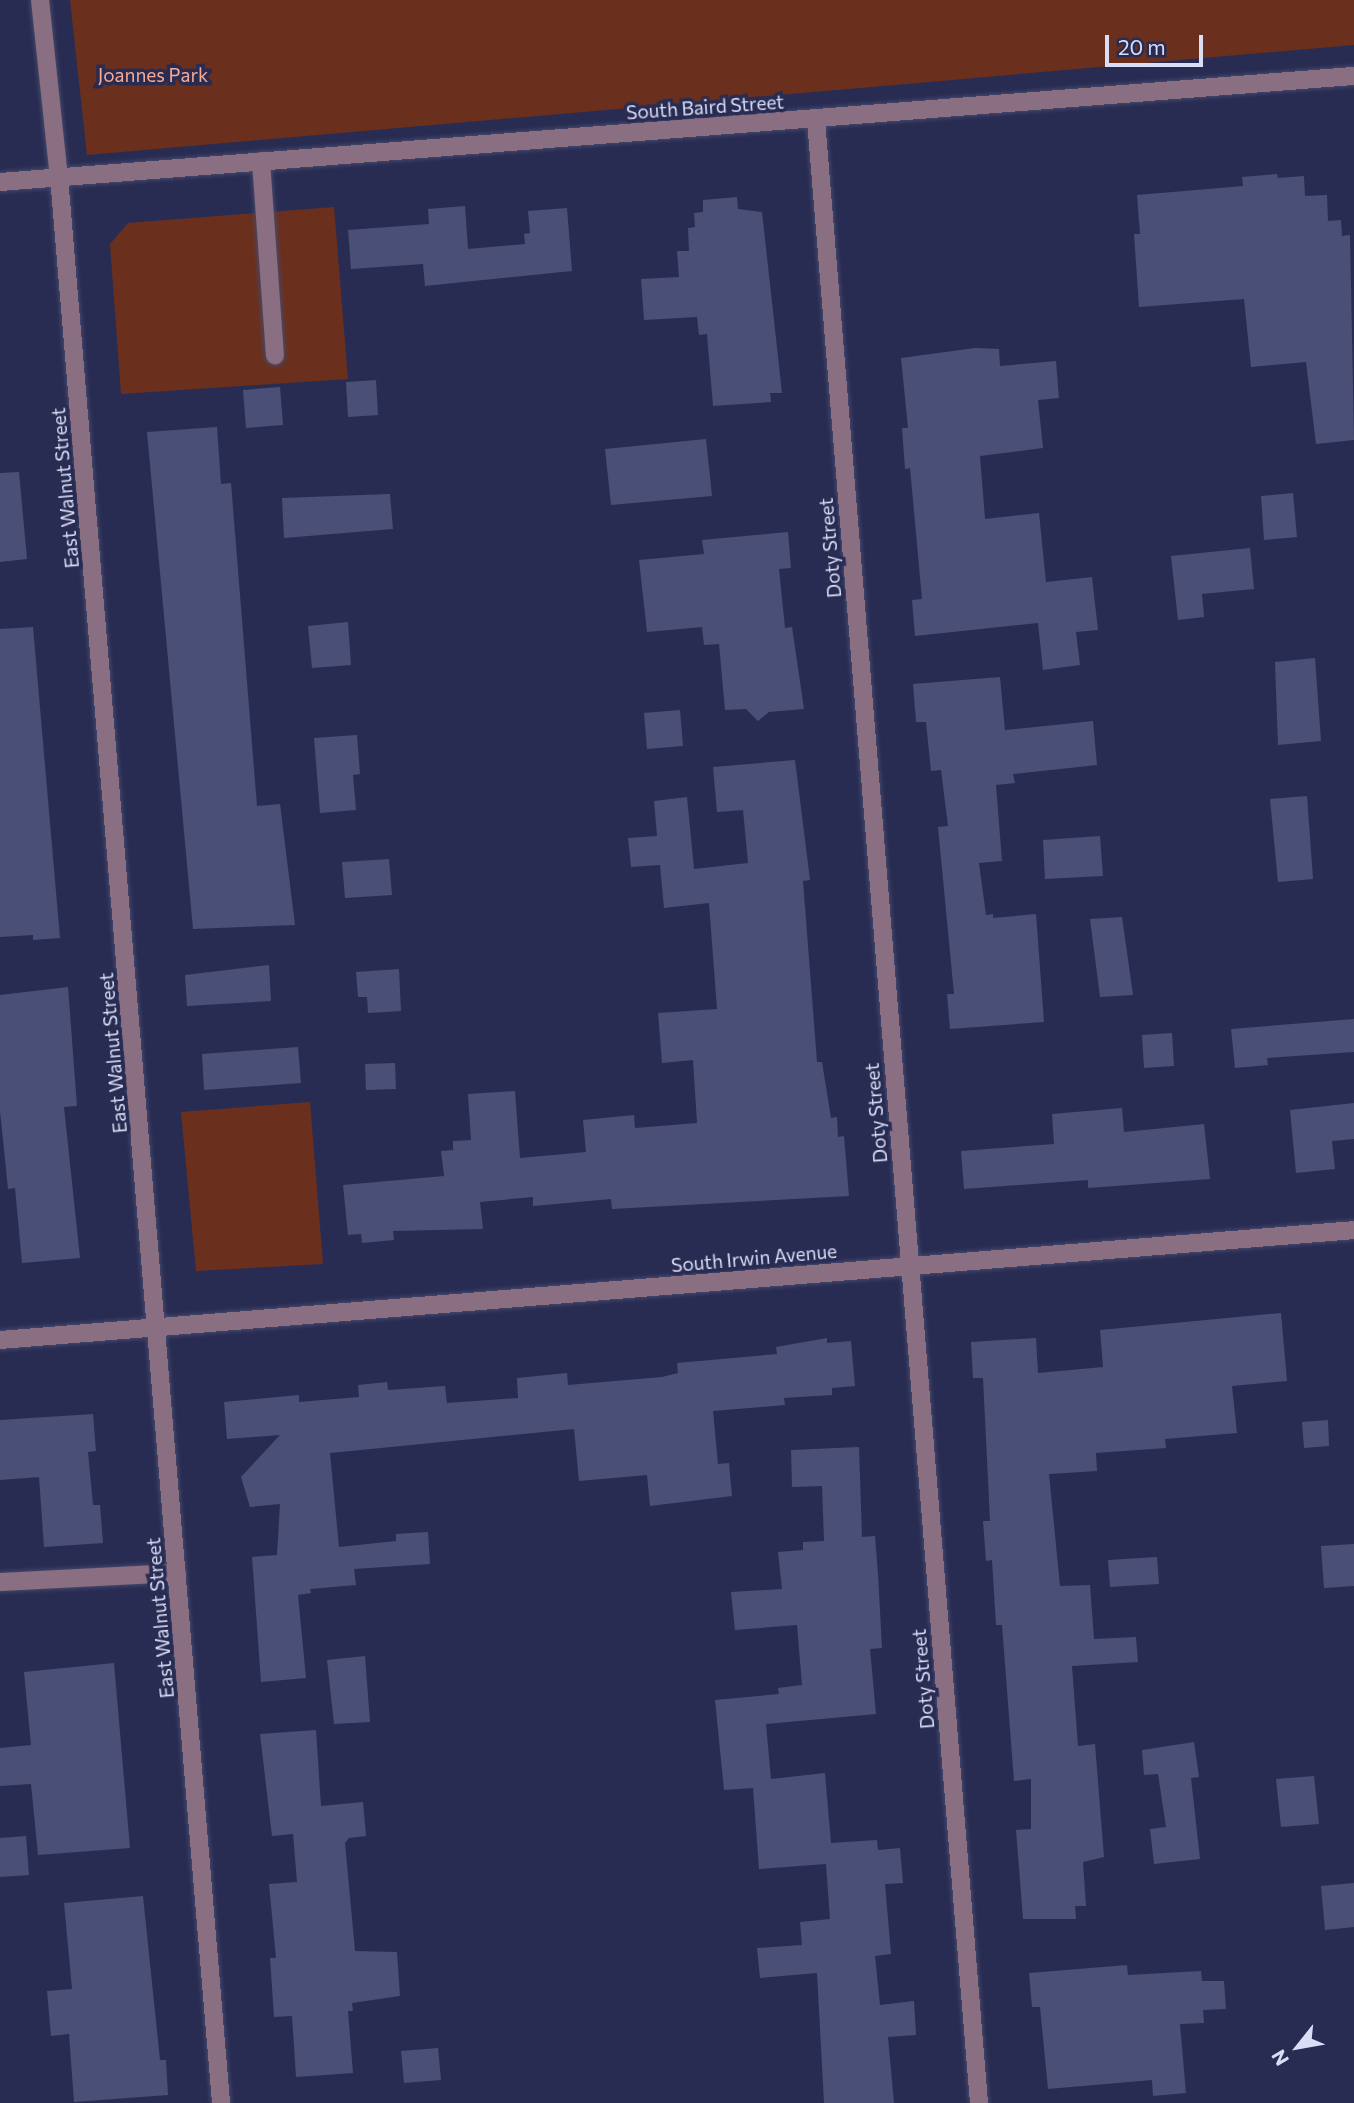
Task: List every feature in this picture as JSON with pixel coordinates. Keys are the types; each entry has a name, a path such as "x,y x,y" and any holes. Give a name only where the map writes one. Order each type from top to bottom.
{"street":[{"name":"East Walnut Street","path":"40,0 59,177 221,2103"},
{"name":"South Baird Street","path":"0,182 1354,76"},
{"name":"Doty Street","path":"816,120 979,2103"},
{"path":"261,161 275,355"},
{"name":"South Irwin Avenue","path":"0,1340 1354,1230"},
{"path":"0,1582 177,1573"}],"green space":[{"name":"Joannes Park","path":"70,0 1354,0 1354,45 87,155"},
{"path":"334,207 348,379 121,394 110,244 128,223"},
{"path":"310,1102 323,1264 196,1271 181,1112"}],"building":[{"path":"1277,174 1278,178 1304,176 1305,196 1327,195 1328,221 1341,220 1342,236 1350,235 1354,440 1316,444 1306,362 1251,367 1244,299 1139,307 1134,234 1140,234 1137,195 1243,186 1242,177"},
{"path":"737,197 738,209 762,212 782,393 770,393 771,402 713,406 707,334 699,335 697,317 644,320 641,279 679,277 677,251 689,251 688,228 695,227 694,213 703,212 703,200"},
{"path":"465,206 468,249 525,244 524,234 530,233 528,211 567,208 572,271 425,286 423,264 351,269 348,230 429,224 428,209"},
{"path":"975,348 999,349 1000,366 1056,361 1059,398 1038,400 1043,448 980,456 985,519 1039,513 1046,582 1092,577 1098,630 1076,632 1080,665 1043,670 1038,623 915,636 912,600 922,599 910,468 905,469 902,428 908,428 901,358"},
{"path":"376,380 378,415 348,417 346,382"},
{"path":"280,387 283,425 246,428 243,390"},
{"path":"217,427 221,484 231,483 257,806 280,804 295,925 193,929 147,432"},
{"path":"706,439 712,496 611,505 605,449"},
{"path":"19,472 27,559 0,562 0,473"},
{"path":"1293,493 1297,537 1264,540 1261,496"},
{"path":"390,494 393,529 284,538 282,498"},
{"path":"788,532 791,568 779,569 785,628 792,627 804,709 769,712 758,721 746,709 725,710 719,644 704,645 702,627 647,632 639,560 704,554 702,540"},
{"path":"1250,548 1254,589 1202,594 1204,617 1178,620 1171,556"},
{"path":"348,622 351,665 312,668 308,626"},
{"path":"33,627 60,938 33,940 33,935 0,937 0,629"},
{"path":"1315,658 1321,741 1278,745 1275,662"},
{"path":"1000,677 1005,730 1093,721 1097,765 1013,774 1015,783 996,785 1002,861 979,863 986,915 993,914 993,918 1036,914 1044,1022 950,1029 947,994 954,994 938,827 948,826 941,770 931,771 926,722 916,722 913,684"},
{"path":"680,710 683,746 647,749 644,713"},
{"path":"357,735 360,774 353,775 356,810 320,813 314,738"},
{"path":"795,760 810,880 803,881 817,1062 822,1062 831,1118 837,1117 838,1137 844,1136 849,1196 612,1209 611,1199 533,1206 533,1197 480,1202 483,1229 393,1231 394,1240 362,1243 361,1234 348,1235 343,1185 444,1176 441,1151 453,1150 453,1141 471,1140 468,1094 515,1091 520,1158 586,1152 583,1120 634,1115 635,1128 697,1123 693,1060 662,1063 658,1013 717,1009 709,903 664,908 660,865 631,867 628,838 657,836 654,801 687,797 694,869 748,863 743,810 717,812 713,767"},
{"path":"1307,796 1313,879 1278,882 1270,799"},
{"path":"1100,836 1103,876 1045,879 1043,840"},
{"path":"389,859 392,895 345,898 342,862"},
{"path":"1122,917 1133,995 1100,997 1090,919"},
{"path":"269,965 271,1001 187,1006 185,975"},
{"path":"399,969 401,1011 368,1013 367,997 358,997 356,972"},
{"path":"68,987 77,1106 64,1107 80,1258 22,1263 15,1188 8,1189 0,1111 0,995"},
{"path":"1354,1019 1354,1052 1267,1058 1268,1065 1235,1068 1231,1029"},
{"path":"1172,1033 1174,1066 1144,1068 1142,1035"},
{"path":"298,1047 301,1083 204,1090 202,1054"},
{"path":"395,1063 396,1089 366,1090 365,1064"},
{"path":"1354,1103 1354,1139 1332,1141 1335,1169 1296,1173 1290,1110"},
{"path":"1122,1108 1124,1132 1204,1124 1210,1179 1088,1188 1088,1180 964,1189 961,1151 1054,1144 1052,1114"},
{"path":"1281,1313 1287,1381 1232,1386 1237,1433 1165,1439 1166,1448 1096,1453 1097,1471 1049,1474 1060,1586 1090,1585 1094,1639 1136,1637 1138,1662 1072,1666 1078,1746 1095,1744 1104,1857 1083,1862 1086,1906 1075,1906 1076,1919 1023,1919 1016,1830 1031,1829 1031,1779 1014,1781 1002,1625 996,1625 992,1560 986,1561 983,1521 990,1521 983,1378 973,1378 971,1342 1036,1338 1038,1373 1103,1367 1100,1330"},
{"path":"827,1338 827,1343 851,1341 855,1386 832,1388 832,1395 784,1398 785,1405 713,1411 718,1464 729,1463 732,1496 650,1506 647,1475 579,1481 574,1429 330,1453 339,1547 396,1541 396,1534 428,1532 430,1564 354,1569 356,1585 310,1589 311,1593 298,1595 306,1678 261,1682 252,1557 277,1555 280,1504 250,1507 241,1477 280,1435 227,1439 224,1402 299,1395 299,1402 359,1397 358,1385 387,1382 388,1390 445,1386 447,1403 518,1398 517,1378 567,1373 568,1385 662,1377 678,1373 677,1363 777,1354 776,1347"},
{"path":"93,1414 96,1451 88,1452 93,1505 100,1505 103,1543 44,1547 39,1477 0,1480 0,1420"},
{"path":"1328,1420 1329,1446 1304,1448 1302,1422"},
{"path":"859,1447 862,1537 875,1536 878,1574 882,1648 870,1649 876,1714 766,1724 771,1779 825,1773 831,1843 877,1840 878,1850 900,1848 903,1883 885,1884 891,1954 875,1956 880,2005 914,2001 916,2035 888,2037 894,2103 824,2103 817,1973 760,1978 757,1948 802,1945 800,1922 830,1919 826,1864 759,1869 753,1788 724,1790 715,1700 779,1694 778,1688 802,1685 797,1625 735,1630 731,1592 782,1589 778,1552 803,1550 803,1542 824,1541 822,1486 792,1487 791,1450"},
{"path":"1354,1544 1354,1586 1324,1588 1321,1546"},
{"path":"1157,1557 1159,1584 1110,1587 1108,1560"},
{"path":"365,1656 370,1722 334,1724 327,1660"},
{"path":"114,1663 130,1848 38,1855 31,1784 0,1786 0,1748 31,1745 24,1672"},
{"path":"316,1730 321,1806 363,1802 366,1836 349,1838 345,1843 355,1951 397,1952 400,1996 352,2003 353,2011 348,2011 353,2073 296,2077 292,2016 274,2017 270,1958 276,1958 269,1884 297,1882 293,1834 272,1836 260,1734"},
{"path":"1194,1742 1199,1777 1191,1778 1200,1859 1154,1864 1150,1829 1166,1827 1158,1774 1144,1775 1142,1750"},
{"path":"1314,1776 1319,1824 1281,1827 1276,1779"},
{"path":"26,1836 29,1875 0,1877 0,1838"},
{"path":"1354,1883 1354,1927 1325,1930 1321,1886"},
{"path":"143,1896 160,2060 166,2060 168,2095 74,2102 69,2034 51,2036 47,1991 72,1989 64,1903"},
{"path":"1127,1965 1128,1975 1201,1971 1202,1981 1224,1981 1226,2009 1203,2010 1204,2023 1180,2024 1186,2093 1153,2096 1152,2080 1048,2089 1040,2007 1032,2007 1029,1973"},
{"path":"438,2048 441,2080 404,2083 401,2051"}]}
